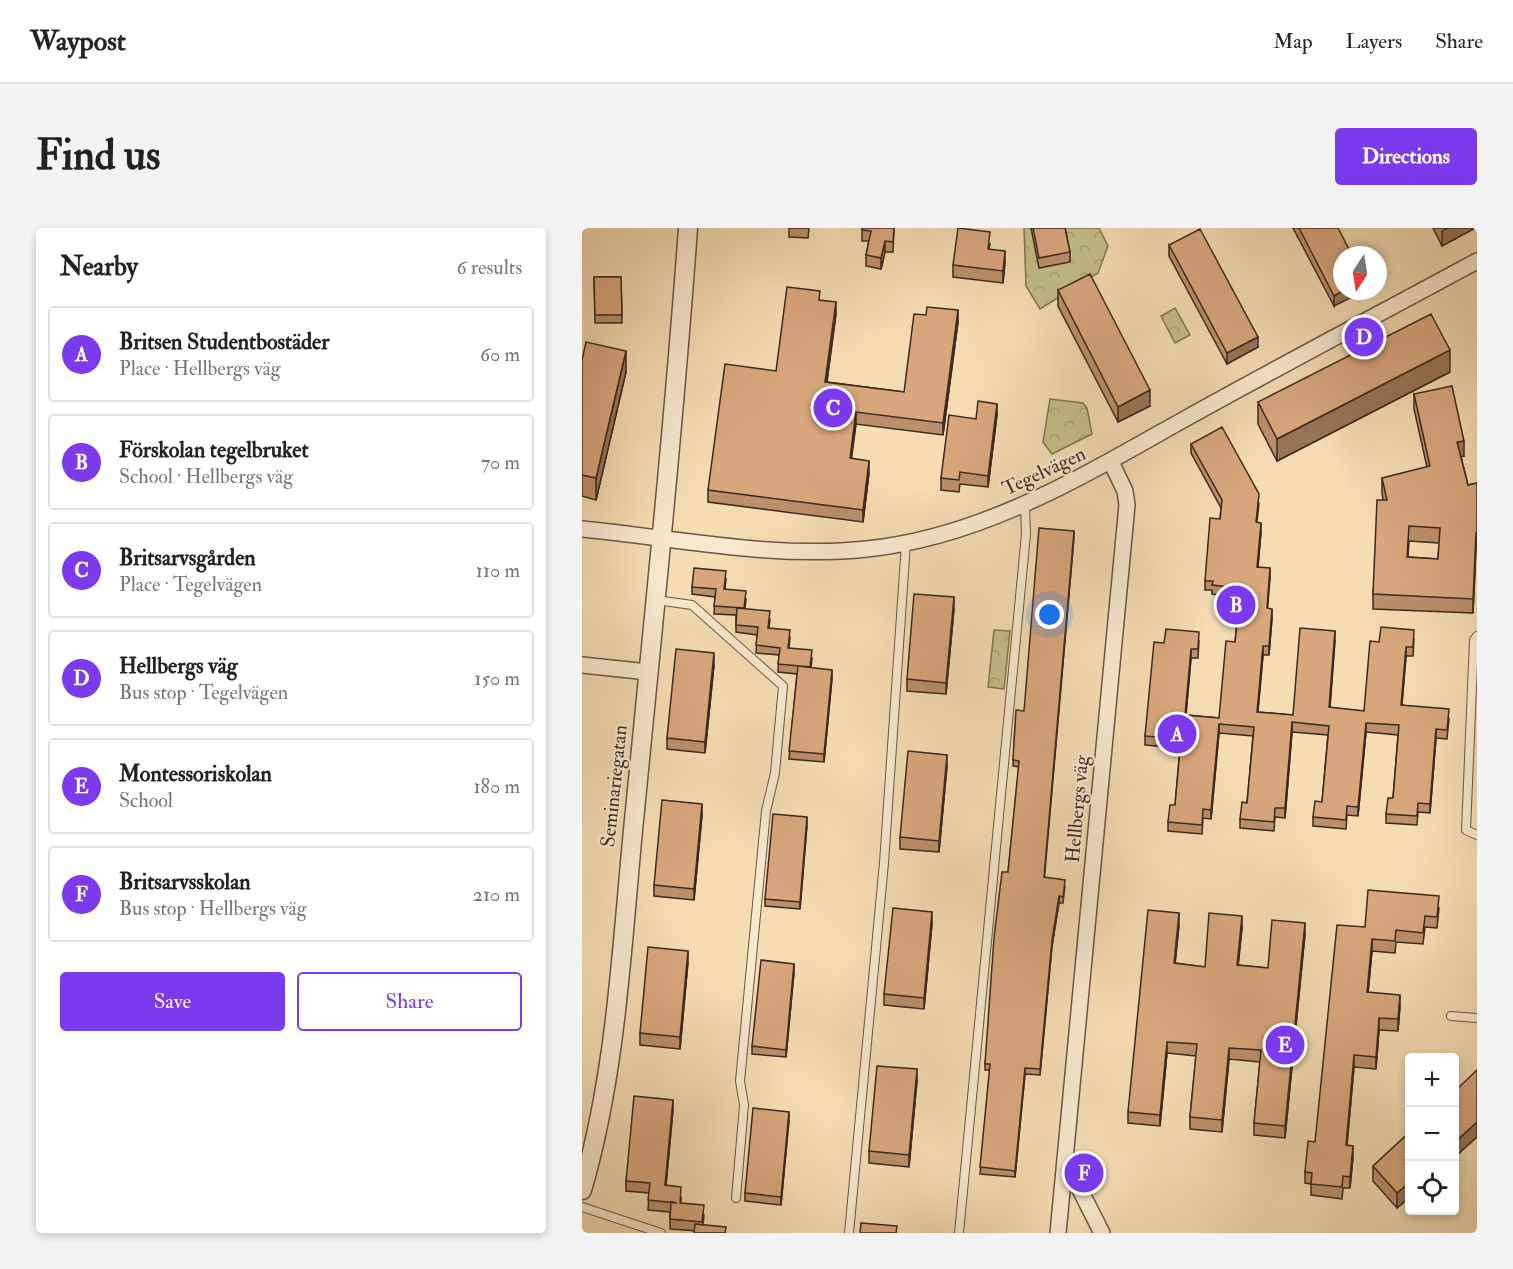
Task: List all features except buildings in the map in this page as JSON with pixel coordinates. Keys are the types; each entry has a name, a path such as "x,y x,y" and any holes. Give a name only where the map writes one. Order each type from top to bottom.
{"street":[{"name":"Seminariegatan","path":"582,1190 599,1117 613,1026 648,672 653,599 669,462 688,228"},
{"name":"Tegelvägen","path":"582,529 734,547 821,550 865,549 906,543 984,522 1025,505 1111,462 1477,261"},
{"name":"Hellbergs väg","path":"1058,1233 1127,505 1125,491 1111,462"},
{"path":"582,664 648,672"},
{"path":"1066,1162 1101,1233"}],"lane":[{"path":"959,1233 1024,555 1025,505"},
{"path":"849,1233 884,863 893,705 906,543"},
{"path":"653,599 692,605 783,686 775,773 766,811 740,1081 744,1105 736,1198"},
{"path":"1477,636 1466,830 1477,835"},
{"path":"1451,1016 1477,1018"},
{"path":"582,1207 661,1233"}],"green space":[{"path":"1024,228 1099,228 1108,246 1098,273 1040,309 1026,286"},
{"path":"1175,308 1190,335 1175,343 1161,316"},
{"path":"1050,399 1083,403 1087,408 1092,434 1052,454 1043,442"},
{"path":"994,630 1010,631 1004,689 988,687"}],"place":[{"name":"Hellbergs väg","path":"1364,337"},
{"name":"Britsarvsgården","path":"833,408"},
{"name":"Förskolan tegelbruket","path":"1236,605"},
{"name":"Britsen Studentbostäder","path":"1177,734"},
{"name":"Montessoriskolan","path":"1285,1045"},
{"name":"Britsarvsskolan","path":"1084,1173"}]}
